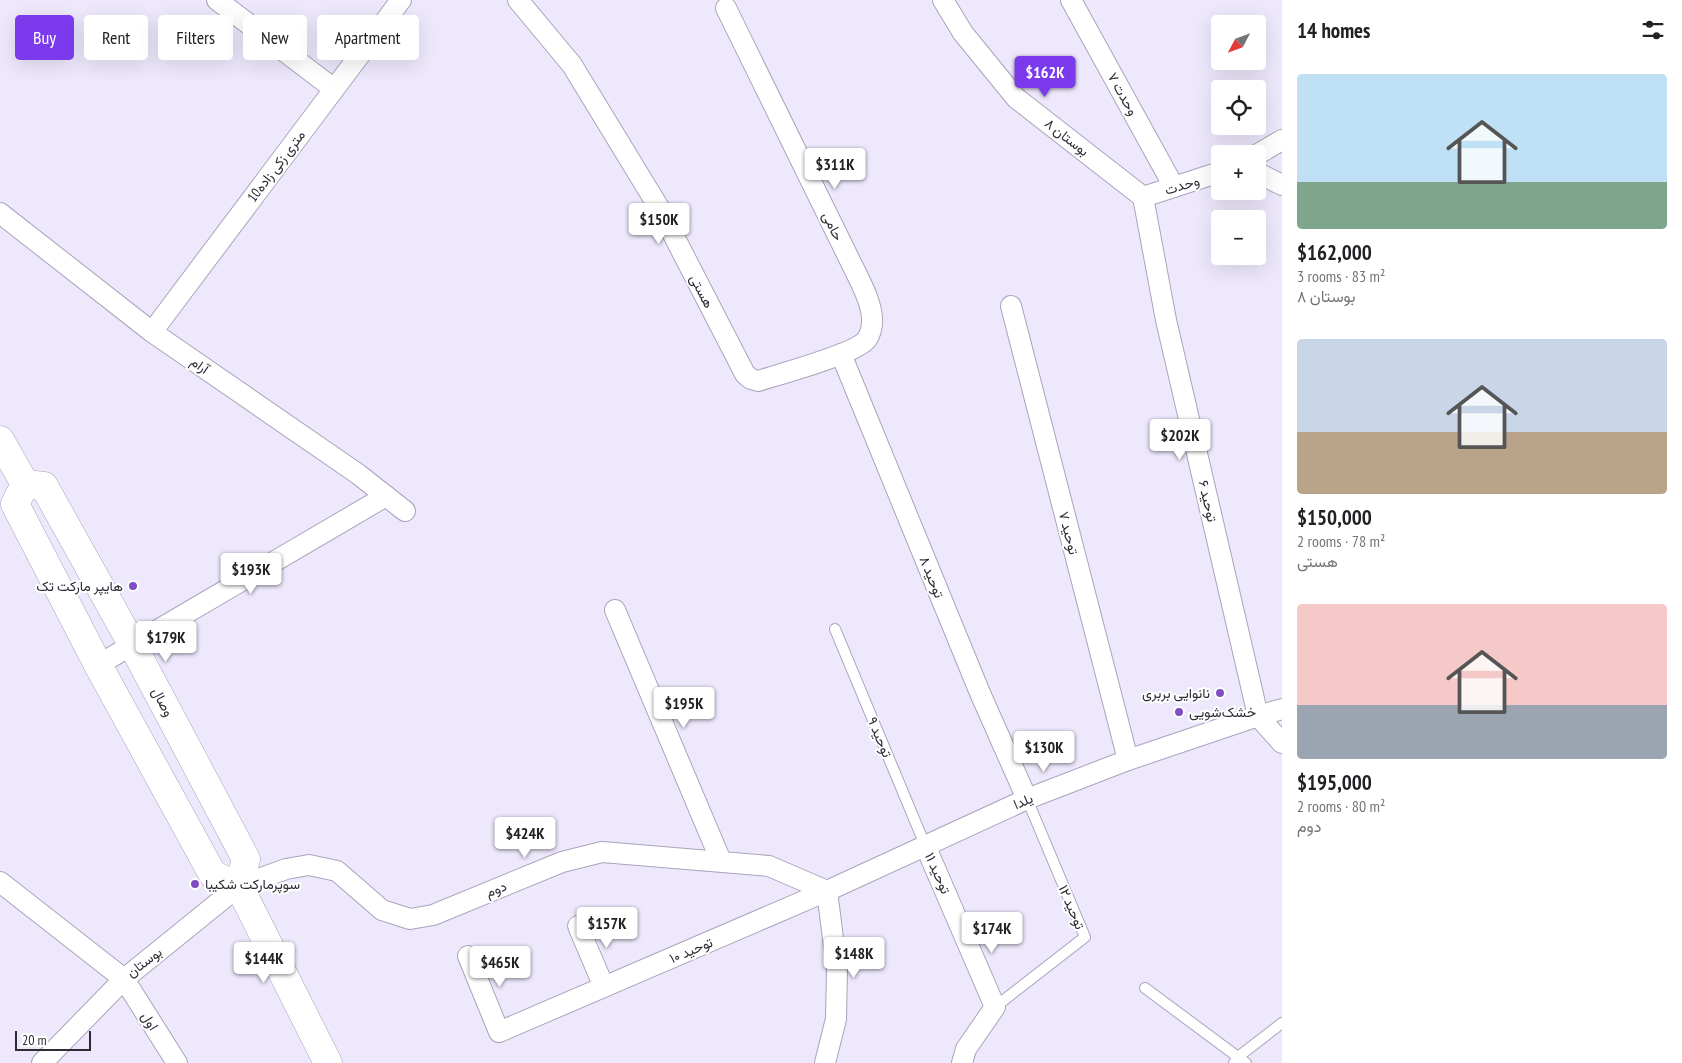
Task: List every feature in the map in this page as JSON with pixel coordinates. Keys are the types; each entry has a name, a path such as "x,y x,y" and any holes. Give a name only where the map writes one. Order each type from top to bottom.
{"main road":[{"path":"0,440 24,484 14,504 98,665 213,875 238,886 328,1063"},
{"name":"وصال","path":"24,484 44,486 132,644 246,860 238,886"}],"street":[{"path":"217,0 334,89"},
{"name":"10متری زکی زاده","path":"152,332 401,0"},
{"name":"هستی","path":"518,0 572,66 661,211 745,374 750,379 758,381 841,354"},
{"name":"بوستان ۸","path":"943,0 963,33 1016,98 1143,197"},
{"name":"وحدت ۷","path":"1071,0 1174,187"},
{"name":"حامی","path":"726,8 869,301 871,324 866,340 861,345 841,354"},
{"path":"1266,149 1282,140"},
{"name":"وحدت","path":"1143,197 1211,175"},
{"path":"1266,176 1282,185"},
{"name":"توحید ۶","path":"1143,197 1166,320 1258,716"},
{"name":"آرام","path":"0,213 152,332 358,474 405,511"},
{"name":"توحید ۷","path":"1011,306 1128,760"},
{"name":"توحید ۸","path":"841,354 980,693 1027,799"},
{"path":"98,665 386,496"},
{"path":"615,610 722,861"},
{"name":"یلدا","path":"827,891 1027,799 1128,760 1282,709"},
{"path":"1258,716 1282,742"},
{"name":"توحید ۱۱","path":"925,845 995,1007"},
{"name":"دوم","path":"238,886 286,869 309,865 337,870 382,910 410,919 433,915 562,862 602,852 769,866 827,891"},
{"name":"بوستان","path":"0,882 124,979 238,886"},
{"path":"825,1063 836,1019 837,970 827,891"},
{"name":"توحید ۱۰","path":"468,956 499,1032 827,891"},
{"path":"578,926 604,987"},
{"path":"42,1063 124,979"},
{"name":"اول","path":"124,979 176,1063"},
{"path":"962,1063 966,1049 995,1007"}],"lane":[{"name":"توحید ۹","path":"835,629 925,845"},
{"name":"توحید ۱۲","path":"995,1007 1085,938 1027,799"},
{"path":"1145,988 1236,1060 1246,1063"},
{"path":"1236,1060 1282,1023"}],"place":[{"name":"هایپر مارکت تک","path":"133,586"},
{"name":"نانوایی بربری","path":"1220,693"},
{"name":"خشک‌شویی","path":"1179,712"},
{"name":"سوپرمارکت شکیبا","path":"195,884"}]}
